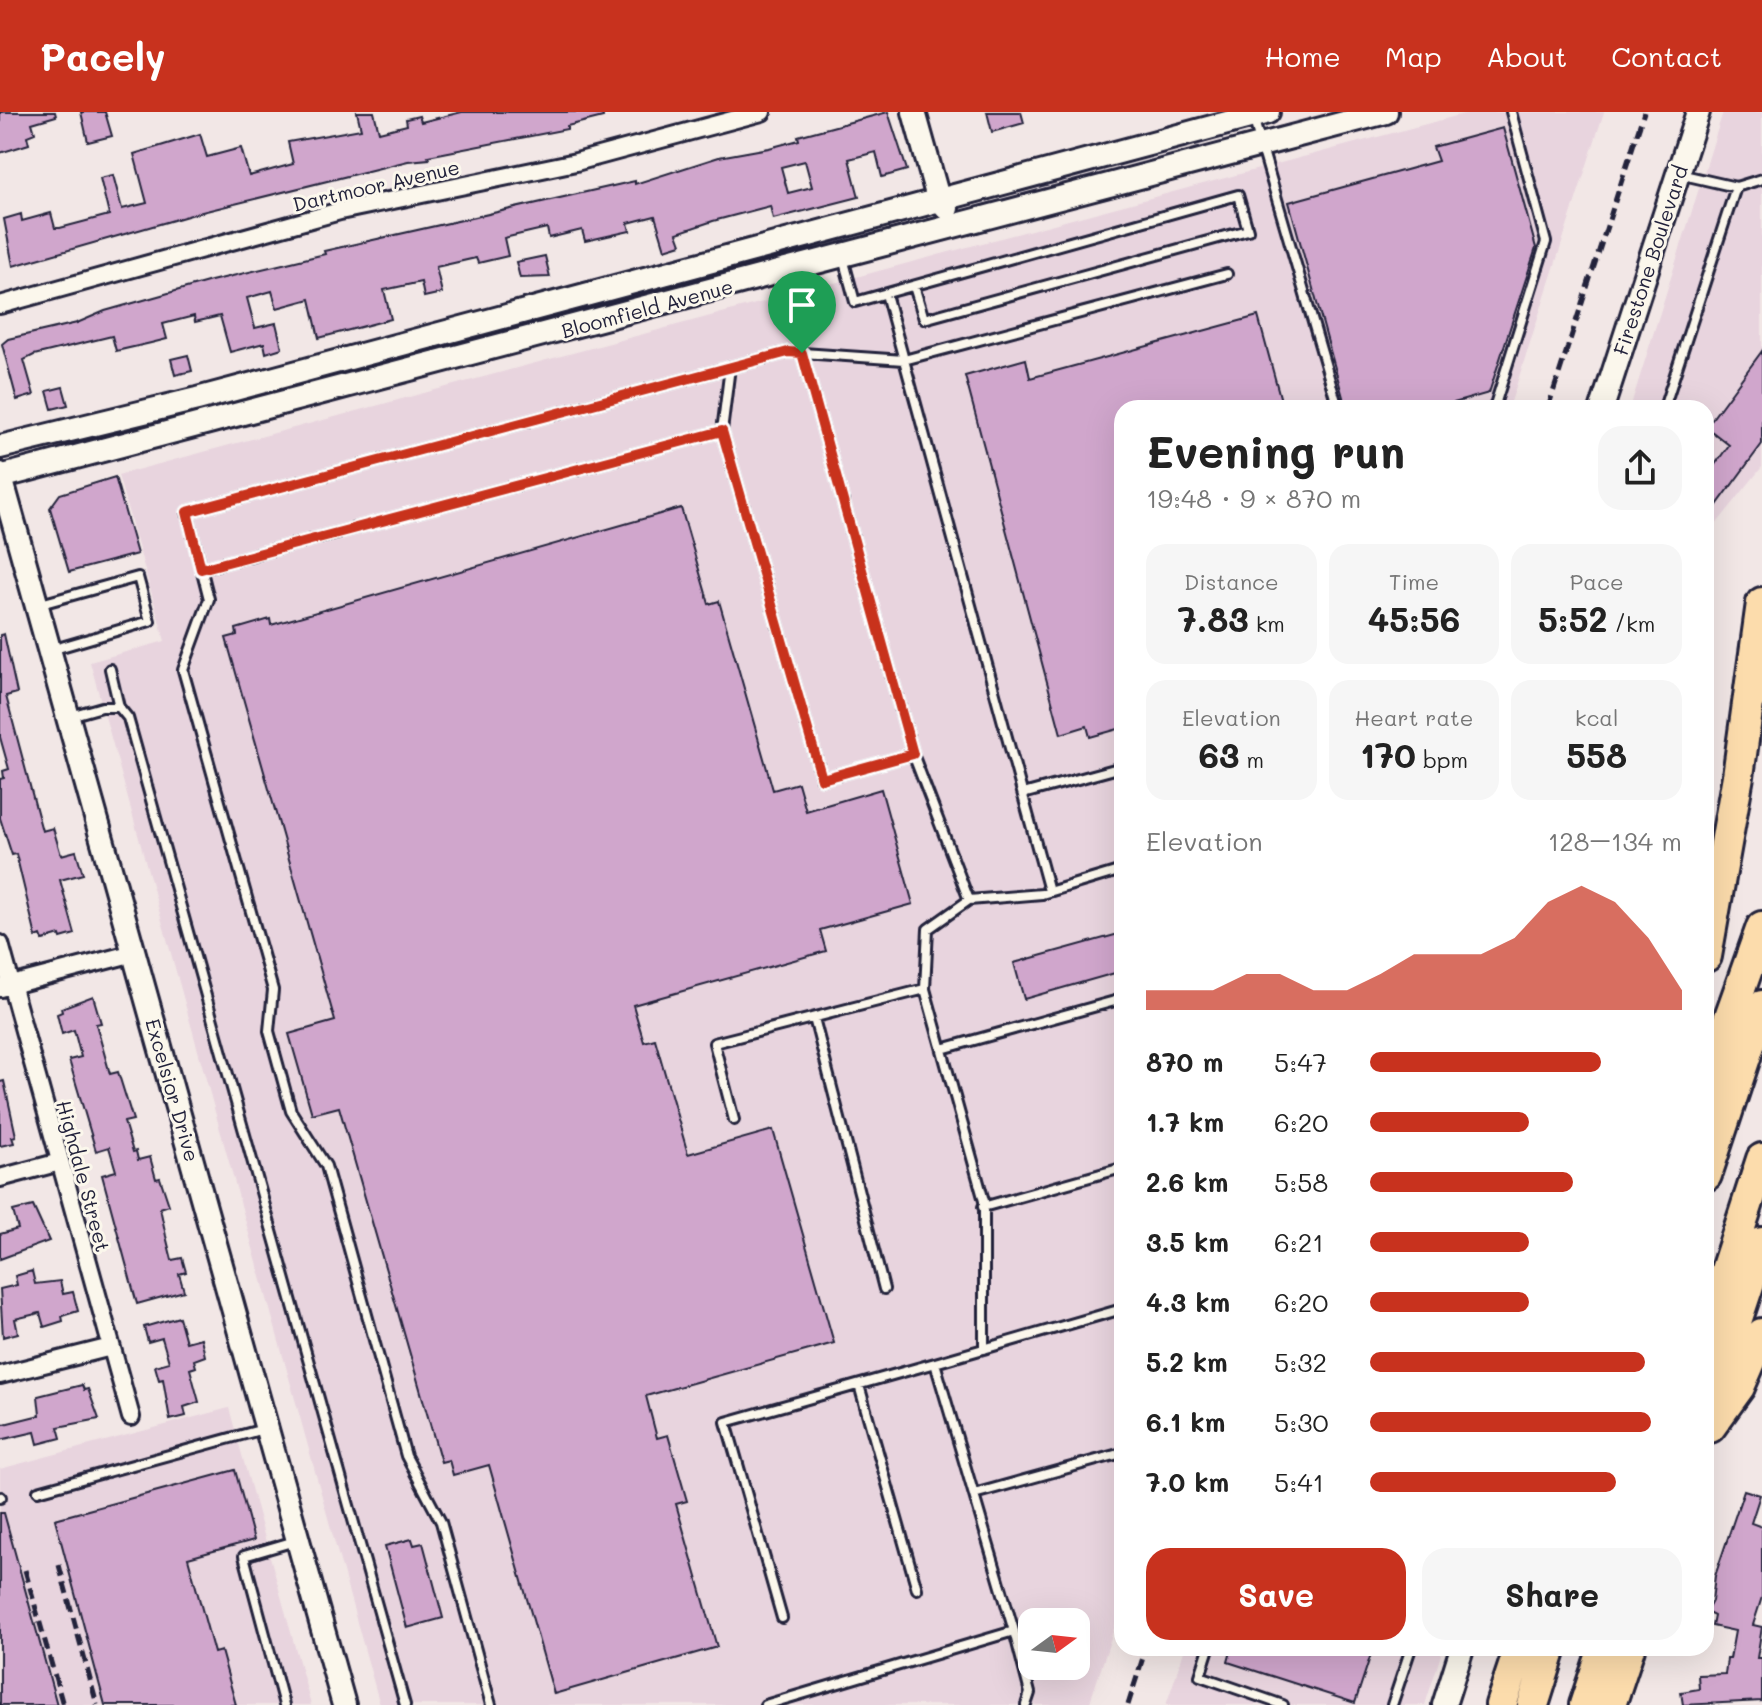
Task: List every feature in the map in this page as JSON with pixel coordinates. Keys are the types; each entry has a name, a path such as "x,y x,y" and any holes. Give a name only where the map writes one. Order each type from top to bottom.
{"highway":[{"path":"1714,911 1738,776 1762,603"},
{"path":"1714,1062 1762,927"},
{"path":"1714,1151 1762,1006"},
{"path":"1714,1307 1762,1159"},
{"path":"1714,1388 1762,1243"},
{"path":"1714,1421 1739,1387 1762,1334"},
{"path":"1501,1705 1517,1656"},
{"path":"1533,1705 1548,1656"},
{"path":"1585,1705 1601,1656"},
{"path":"1610,1705 1626,1656"}],"main road":[{"path":"914,112 938,198 965,222"},
{"name":"Bloomfield Avenue","path":"0,476 1386,112"},
{"name":"Firestone Boulevard","path":"1605,400 1698,112"},
{"name":"Bloomfield Avenue","path":"0,447 197,399 1260,114"},
{"path":"917,235 931,219 938,198"},
{"path":"843,257 856,221"},
{"path":"815,232 834,245 843,257"},
{"name":"Excelsior Drive","path":"0,476 344,1705"},
{"path":"1444,1705 1459,1656"}],"street":[{"name":"Dartmoor Avenue","path":"0,305 340,211 576,162 762,112"},
{"name":"Highdale Street","path":"0,944 6,987 60,1162 131,1417"},
{"path":"6,987 134,953"},
{"path":"0,1178 60,1162"},
{"path":"0,1375 111,1347"}],"lane":[{"path":"1260,114 1261,146 1336,400"},
{"path":"1497,400 1546,242 1512,117"},
{"path":"1678,174 1736,187 1762,179"},
{"path":"1667,400 1736,187"},
{"path":"843,257 855,302 1238,195 1248,230 924,319 914,286"},
{"path":"491,1705 441,1522 406,1456 326,1166 291,1111 269,1031 273,990 183,670 209,599 187,512 788,352 904,360 1227,274"},
{"path":"886,294 1049,891"},
{"path":"802,353 913,754 969,900"},
{"path":"730,367 722,431 822,779 913,754"},
{"path":"201,569 722,431"},
{"path":"37,605 138,577 150,621 50,650"},
{"path":"110,669 119,707 128,718 405,1705"},
{"path":"69,716 102,707 119,707"},
{"path":"1023,794 1114,769"},
{"path":"984,1349 983,1207 925,989 928,929 969,900 1049,891 1114,872"},
{"path":"734,1120 714,1043 925,989"},
{"path":"942,1049 1114,1001"},
{"path":"814,1018 884,1289"},
{"path":"983,1207 1114,1170"},
{"path":"782,1618 726,1422 1114,1311"},
{"path":"935,1363 1014,1631 1030,1693 1026,1705"},
{"path":"859,1385 917,1589"},
{"path":"38,1491 267,1428"},
{"path":"974,1494 1114,1455"},
{"path":"284,1705 244,1556 298,1540"},
{"path":"765,1705 1014,1631"},
{"path":"1206,1656 1200,1676 1283,1705"},
{"path":"1392,1705 1408,1656"}],"shaded area":[{"path":"1471,112 1604,112 1512,400 1114,400 1114,1628 1089,1705 380,1705 90,662 165,641 118,475"},
{"path":"1723,112 1762,112 1762,467 1714,527 1714,400 1633,400"},
{"path":"229,1408 311,1705 0,1705 0,1469"},
{"path":"1182,1656 1440,1656 1425,1705 1166,1705"}],"building":[{"path":"0,112 55,112 56,116 32,123 35,133 27,136 29,144 0,153"},
{"path":"81,112 105,112 112,136 88,142"},
{"path":"357,112 374,112 379,132 407,125 406,119 419,116 421,122 462,112 602,112 603,117 567,126 567,129 428,156 429,159 408,161 198,213 13,266 4,219 21,214 22,221 51,213 55,228 60,228 109,215 100,178 113,175 122,209 147,203 134,154 200,134 207,157 241,148 249,176 293,164 288,142 361,129"},
{"path":"888,112 907,170 882,177 876,152 849,159 859,197 773,219 770,206 713,221 677,233 681,244 665,249 655,216 628,223 630,231 585,241 582,230 549,238 547,228 504,238 508,256 478,263 476,258 436,267 442,293 424,297 421,282 384,290 391,319 319,338 310,299 277,308 272,291 247,298 255,328 276,323 282,348 266,353 264,343 230,352 220,316 195,322 194,316 163,324 167,339 151,343 116,351 112,336 34,355 24,360 34,395 17,400 2,344 8,339 77,323 105,311 211,281 325,254 324,251 635,181 635,184 719,157 799,140 798,136","holes":["805,161 812,187 788,193 781,167"]},
{"path":"987,112 1021,112 1024,123 992,132"},
{"path":"1503,128 1536,248 1489,393 1464,400 1344,400 1289,202 1438,161 1433,147"},
{"path":"545,256 550,277 520,278 516,262"},
{"path":"1258,316 1281,400 1114,400 1114,730 1090,737 1087,726 1061,734 965,376 1026,359 1030,378"},
{"path":"1762,351 1762,444 1714,509 1714,466 1729,445 1714,433 1714,416"},
{"path":"188,355 192,371 175,375 171,359"},
{"path":"63,387 68,405 52,409 47,391"},
{"path":"115,477 137,554 69,572 50,508 60,494"},
{"path":"681,508 709,604 719,601 773,790 798,783 806,811 881,789 913,904 820,930 826,951 633,1005 644,1042 655,1039 688,1154 773,1130 834,1343 646,1396 657,1438 668,1435 687,1501 676,1504 717,1647 554,1694 489,1465 453,1475 449,1460 441,1462 339,1107 312,1114 289,1034 335,1021 226,638 237,635 236,629 270,619 271,625"},
{"path":"4,634 17,693 6,696 42,831 53,828 61,855 76,851 83,874 60,880 75,934 61,938 60,935 43,940 41,935 36,937 16,854 12,855 0,818 0,779 4,778 3,771 9,769 0,737 0,635"},
{"path":"1114,935 1114,973 1024,999 1014,963"},
{"path":"93,996 101,1023 96,1024 110,1074 118,1072 133,1120 124,1122 133,1152 136,1151 138,1160 150,1157 156,1179 160,1178 169,1205 160,1208 172,1260 182,1258 186,1272 179,1274 184,1291 137,1304 102,1175 116,1171 109,1147 96,1151 69,1060 81,1057 74,1030 62,1034 57,1014 62,1012 61,1008"},
{"path":"4,1081 16,1136 12,1137 14,1143 0,1146 0,1082"},
{"path":"33,1206 49,1241 0,1259 0,1234 18,1229 13,1211"},
{"path":"32,1271 35,1284 60,1281 63,1294 73,1292 78,1311 62,1316 63,1321 44,1327 40,1313 15,1319 18,1333 3,1337 0,1289 17,1285 15,1276"},
{"path":"179,1317 186,1342 201,1338 205,1356 194,1360 196,1367 190,1369 199,1402 184,1407 186,1416 170,1420 163,1379 159,1380 155,1366 169,1362 162,1338 148,1342 144,1327"},
{"path":"82,1385 84,1390 88,1389 99,1419 58,1427 61,1438 38,1444 35,1432 0,1440 0,1425 40,1415 38,1396"},
{"path":"235,1470 254,1540 188,1558 214,1653 221,1651 236,1705 105,1705 55,1519"},
{"path":"1744,1490 1760,1495 1751,1523 1762,1527 1762,1597 1753,1625 1762,1627 1757,1658 1762,1658 1762,1701 1683,1705 1681,1692 1699,1689 1698,1675 1725,1674 1727,1659 1730,1659 1735,1631 1714,1626 1715,1576"},
{"path":"0,1513 4,1513 57,1705 0,1705"},
{"path":"412,1539 414,1545 423,1543 443,1618 407,1628 385,1546"},
{"path":"1230,1656 1370,1656 1355,1703 1228,1662"}],"railway":[{"path":"1551,400 1644,112"},
{"path":"59,1565 97,1705"},
{"path":"25,1570 63,1705"},
{"path":"1128,1705 1143,1656"}],"route":[{"path":"788,352 802,353 913,754 822,779 722,431 201,569 187,512 788,352"}]}
